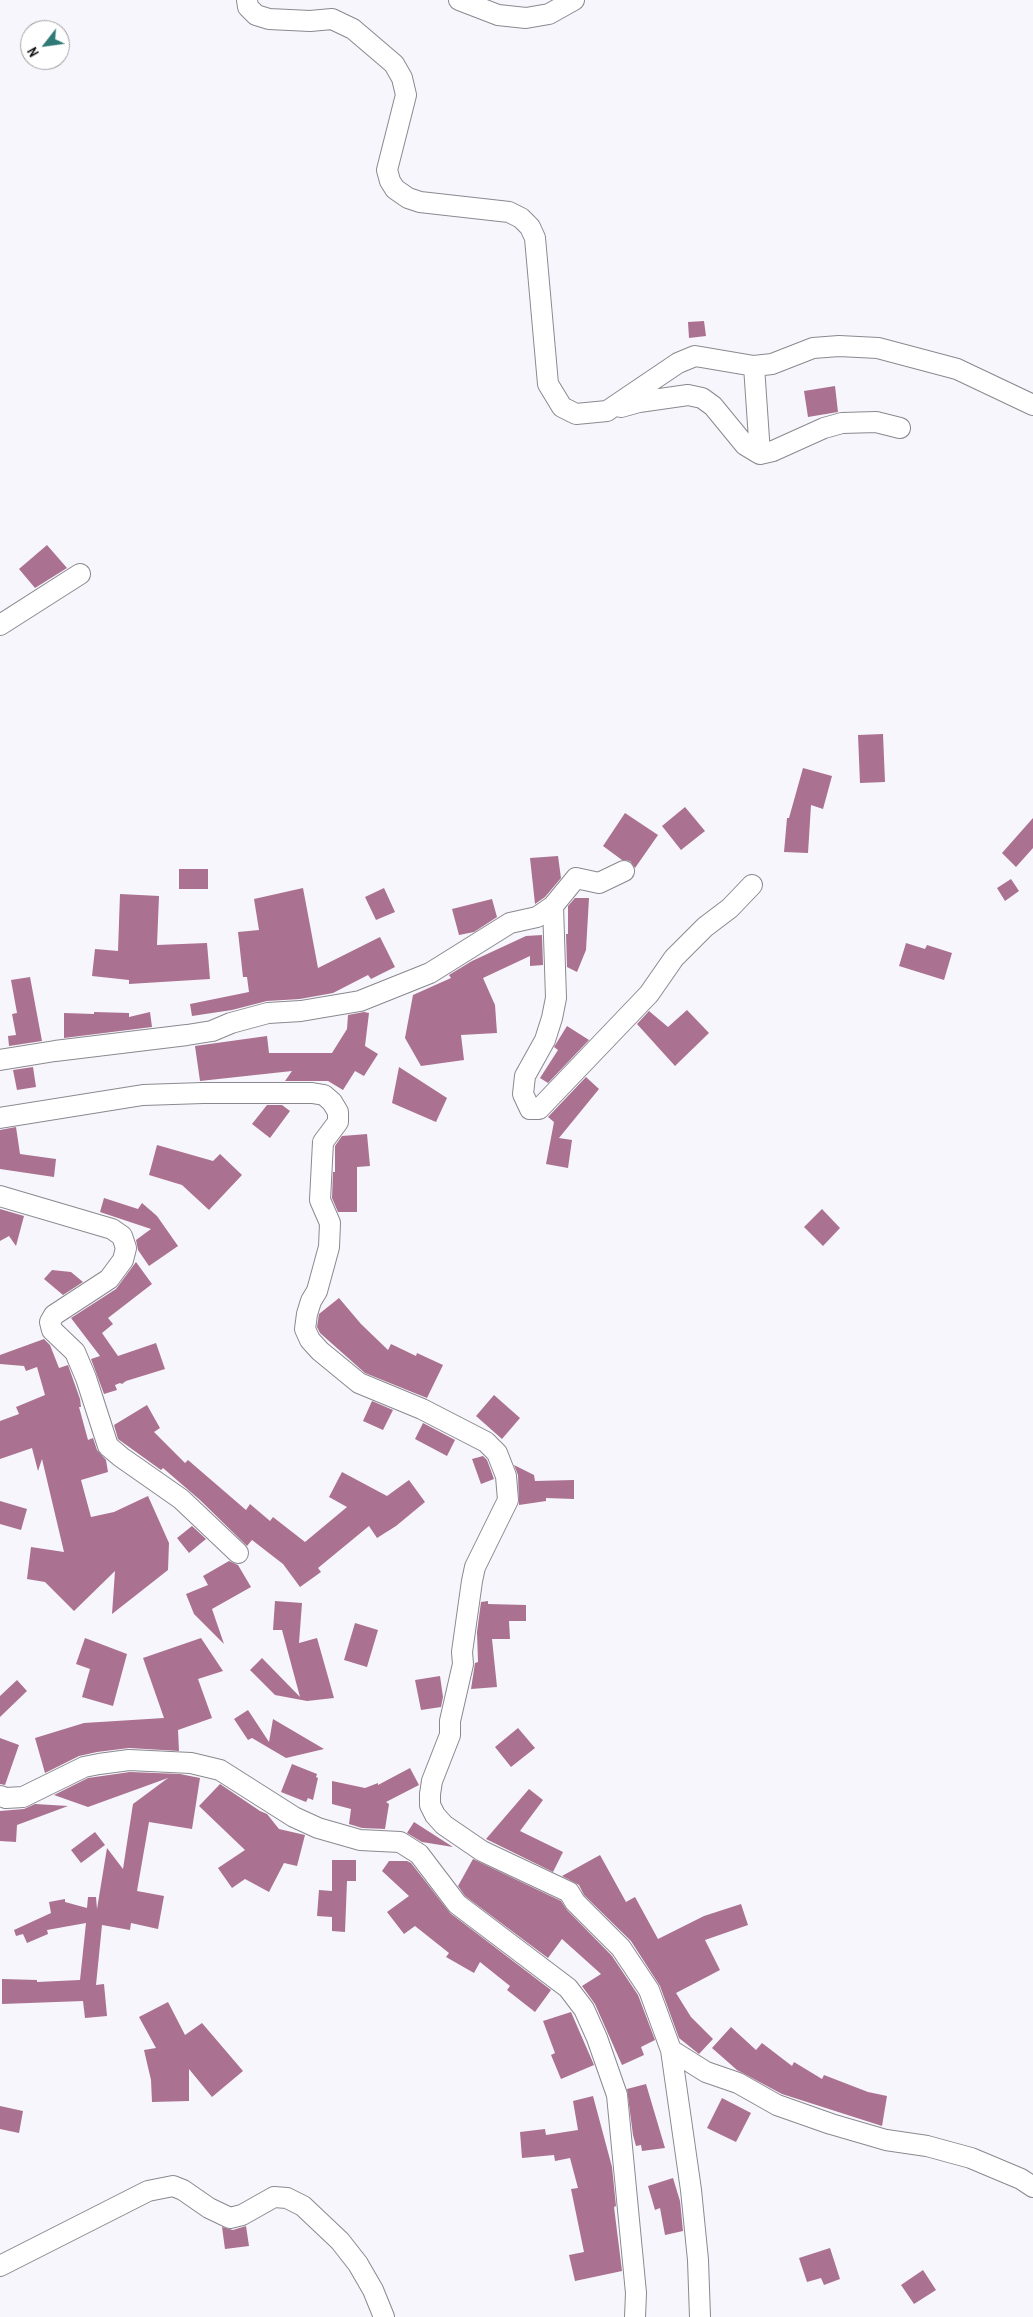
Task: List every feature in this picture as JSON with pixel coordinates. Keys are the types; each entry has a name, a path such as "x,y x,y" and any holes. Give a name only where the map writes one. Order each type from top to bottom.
{"street":[{"path":"246,0 248,7 256,15 269,19 310,21 332,19 353,29 394,64 402,78 406,95 387,170 390,181 395,189 408,198 420,202 509,212 521,218 530,227 535,238 548,384 562,408 576,414 607,411 639,402 688,395 702,398 713,406 745,445 760,454 774,451 824,428 842,423 876,422 900,428"},
{"path":"459,0 498,15 526,18 549,14 574,0"},
{"path":"607,411 678,363 695,356 754,366 772,364 813,348 839,346 878,348 957,369 1033,405"},
{"path":"754,366 760,454"},
{"path":"0,625 80,574"},
{"path":"0,1060 55,1051 188,1036 212,1031 231,1023 268,1013 301,1011 360,1001 430,973 510,923 537,917 553,906 576,878 599,883 624,871"},
{"path":"553,906 556,998 545,1040 525,1076 523,1094 530,1109 539,1109 649,994 674,958 706,926 730,908 752,885"},
{"path":"0,1118 142,1095 257,1092 324,1095 332,1102 338,1112 338,1122 323,1142 320,1200 330,1223 329,1247 317,1291 311,1301 307,1314 305,1329 310,1340 320,1351 338,1364 346,1374 359,1383 422,1409 486,1442 497,1453 506,1476 508,1500 475,1566 462,1652 463,1664 450,1721 450,1735 432,1780 430,1805 435,1816 444,1825 475,1847 569,1892 575,1902 621,1948 650,1990 670,2050 691,2190 698,2260 700,2317"},
{"path":"0,1196 112,1229 122,1236 126,1248 124,1260 109,1279 54,1315 50,1322 52,1330 75,1352 86,1378 108,1446 182,1499 238,1553"},
{"path":"0,1796 6,1798 23,1797 84,1767 99,1764 129,1760 191,1763 220,1770 294,1817 318,1828 360,1840 400,1842 419,1854 457,1904 568,1988 584,2009 597,2038 617,2095 636,2293 635,2317"},
{"path":"670,2050 706,2072 738,2084 777,2105 886,2140 927,2146 971,2158 1021,2179 1033,2187"},
{"path":"0,2266 148,2191 173,2186 184,2190 209,2208 230,2218 242,2215 274,2197 287,2198 303,2206 340,2241 358,2264 373,2290 384,2317"}],"building":[{"path":"704,321 706,336 689,338 688,322"},
{"path":"835,386 838,412 808,417 804,391"},
{"path":"47,545 67,568 35,588 19,569"},
{"path":"883,734 885,782 860,783 858,735"},
{"path":"803,768 832,776 823,809 811,805 808,853 784,852 787,818 789,818"},
{"path":"685,807 705,831 681,850 662,826"},
{"path":"625,813 658,835 635,868 630,861 622,860 603,846"},
{"path":"1033,818 1033,848 1016,867 1002,853"},
{"path":"558,856 561,878 545,897 535,904 530,858"},
{"path":"179,869 208,869 208,889 179,889"},
{"path":"1011,879 1019,891 1005,901 997,888"},
{"path":"303,888 318,968 380,937 395,967 371,979 368,975 333,993 300,999 267,1001 232,1010 192,1016 190,1004 249,992 247,977 243,977 238,932 259,930 254,899"},
{"path":"384,888 395,912 376,920 365,897"},
{"path":"120,894 159,896 157,945 207,943 210,979 129,984 129,980 92,976 95,949 118,951"},
{"path":"575,898 589,898 586,950 577,972 567,967 566,934 568,934 568,906"},
{"path":"492,899 497,917 474,932 459,935 452,909"},
{"path":"542,935 543,965 530,966 530,956 483,978 495,1005 497,1033 461,1035 464,1060 421,1066 405,1038 413,995 451,978 449,975 472,961 526,936"},
{"path":"906,943 925,949 927,945 952,953 944,980 899,966"},
{"path":"30,977 42,1041 9,1046 8,1036 16,1035 12,1014 17,1013 11,980"},
{"path":"687,1010 709,1033 675,1066 637,1024 649,1011 668,1027"},
{"path":"94,1012 129,1013 129,1017 150,1012 152,1027 64,1038 64,1013 94,1014"},
{"path":"369,1013 365,1046 378,1054 364,1076 355,1071 343,1090 328,1081 285,1081 292,1071 200,1081 195,1046 267,1036 269,1053 332,1053 347,1029 348,1015"},
{"path":"567,1026 589,1040 548,1083 540,1078 558,1050 554,1047"},
{"path":"33,1067 36,1087 17,1090 13,1070"},
{"path":"399,1067 447,1098 436,1122 392,1103"},
{"path":"586,1077 599,1089 559,1138 572,1140 568,1168 546,1164 554,1122 548,1117"},
{"path":"267,1105 282,1105 290,1111 270,1138 252,1124"},
{"path":"16,1127 20,1154 56,1159 54,1177 0,1169 0,1130"},
{"path":"367,1134 370,1166 357,1167 357,1212 338,1212 332,1198 335,1146 342,1136"},
{"path":"157,1145 213,1161 220,1154 242,1175 209,1210 182,1185 149,1175"},
{"path":"104,1198 138,1209 142,1203 157,1216 178,1246 149,1266 138,1250 136,1240 151,1229 100,1212"},
{"path":"0,1209 24,1216 16,1246 9,1236 0,1241"},
{"path":"822,1209 840,1228 823,1246 804,1227"},
{"path":"136,1262 152,1284 108,1318 113,1324 102,1333 118,1356 156,1343 165,1369 115,1385 117,1390 104,1394 91,1359 100,1356 71,1318 116,1289"},
{"path":"52,1270 71,1272 83,1282 63,1295 44,1279"},
{"path":"339,1298 361,1324 388,1350 391,1344 416,1356 417,1353 443,1365 427,1398 365,1373 320,1333 317,1327 319,1314"},
{"path":"44,1339 50,1345 59,1368 68,1365 80,1399 81,1407 79,1407 88,1440 93,1438 97,1450 106,1460 108,1472 81,1480 91,1517 114,1512 148,1496 169,1543 168,1570 112,1614 115,1571 74,1611 45,1582 27,1579 31,1547 64,1552 42,1459 38,1471 32,1448 0,1459 0,1421 19,1414 16,1407 45,1395 37,1367 26,1371 24,1366 0,1364 0,1355"},
{"path":"494,1395 520,1418 502,1439 476,1416"},
{"path":"372,1401 393,1410 383,1430 363,1421"},
{"path":"147,1405 160,1428 154,1432 185,1463 188,1460 246,1510 250,1504 270,1521 273,1517 305,1542 347,1507 329,1497 342,1472 387,1496 409,1480 425,1502 396,1526 377,1538 369,1526 318,1568 321,1572 300,1587 283,1564 252,1540 247,1546 200,1500 163,1468 161,1470 118,1439 114,1425"},
{"path":"423,1423 455,1440 447,1456 415,1439"},
{"path":"483,1456 487,1460 494,1479 481,1484 472,1459"},
{"path":"514,1465 534,1475 535,1481 574,1480 574,1499 546,1498 546,1501 519,1505 518,1475"},
{"path":"0,1501 27,1509 21,1530 0,1524"},
{"path":"192,1526 206,1539 189,1553 177,1538"},
{"path":"229,1561 238,1565 251,1587 212,1609 224,1644 194,1614 186,1594 208,1585 203,1576"},
{"path":"275,1601 302,1603 299,1643 317,1638 334,1698 307,1701 275,1695 250,1670 262,1658 300,1697 282,1630 273,1630"},
{"path":"488,1601 488,1604 526,1605 526,1621 509,1621 510,1639 492,1639 497,1687 471,1689 475,1663 478,1662 477,1632 481,1602"},
{"path":"355,1623 378,1630 367,1667 344,1660"},
{"path":"85,1638 127,1654 113,1706 82,1697 90,1669 76,1664"},
{"path":"201,1638 223,1671 198,1679 212,1718 178,1730 179,1751 129,1748 97,1752 79,1756 45,1773 35,1738 84,1723 164,1718 143,1658"},
{"path":"440,1676 443,1697 441,1707 421,1710 415,1680"},
{"path":"17,1680 27,1691 0,1717 0,1696"},
{"path":"248,1710 269,1742 273,1719 324,1749 286,1758 252,1738 248,1740 234,1719"},
{"path":"518,1728 535,1748 511,1767 495,1747"},
{"path":"0,1738 19,1745 5,1785 0,1784"},
{"path":"292,1764 317,1774 316,1777 318,1778 313,1800 308,1798 306,1802 281,1792"},
{"path":"410,1768 419,1785 386,1802 389,1804 385,1829 362,1828 349,1824 351,1809 332,1804 332,1781 365,1788 378,1783 378,1785"},
{"path":"130,1772 180,1774 200,1778 192,1829 149,1822 137,1891 164,1896 158,1929 131,1923 130,1930 102,1925 96,1985 104,1984 107,2016 85,2018 83,2001 2,2004 2,1979 37,1980 37,1982 80,1980 86,1923 47,1930 48,1934 27,1943 23,1934 16,1936 14,1930 51,1913 49,1902 65,1899 65,1902 87,1908 88,1897 96,1897 97,1909 107,1848 123,1869 133,1804 168,1778 88,1807 54,1795 88,1778"},
{"path":"220,1784 267,1814 279,1829 305,1835 297,1866 284,1863 269,1892 245,1879 232,1888 218,1868 245,1850 199,1806"},
{"path":"529,1789 543,1800 520,1831 563,1852 553,1872 486,1839"},
{"path":"35,1804 68,1806 17,1825 16,1842 0,1841 0,1811 24,1809"},
{"path":"414,1822 453,1847 422,1842 407,1833"},
{"path":"95,1832 105,1845 81,1863 71,1850"},
{"path":"600,1855 626,1902 635,1897 658,1939 704,1916 741,1904 748,1925 705,1940 720,1970 676,1993 691,2017 713,2039 699,2054 679,2038 660,1986 631,1941 584,1895 579,1885 562,1876"},
{"path":"473,1859 561,1901 567,1910 612,1956 638,1995 655,2040 641,2047 644,2055 622,2065 595,2004 582,1986 601,1974 562,1939 548,1958 465,1896 458,1886"},
{"path":"332,1860 356,1860 356,1881 347,1881 345,1932 332,1931 332,1917 317,1916 319,1890 332,1891"},
{"path":"389,1861 407,1861 411,1863 450,1913 551,1990 535,2012 507,1990 510,1986 480,1962 474,1973 446,1957 449,1953 415,1926 404,1934 387,1912 409,1896 382,1871"},
{"path":"168,2002 185,2035 202,2023 243,2071 212,2097 189,2069 189,2101 152,2102 151,2080 144,2050 156,2048 139,2017"},
{"path":"571,2012 594,2065 561,2079 551,2055 555,2053 543,2021"},
{"path":"731,2027 756,2050 762,2043 792,2066 794,2062 822,2079 824,2075 868,2092 887,2096 882,2126 782,2094 737,2070 712,2048"},
{"path":"646,2084 665,2148 642,2151 641,2145 636,2146 633,2135 627,2089"},
{"path":"593,2096 612,2167 616,2206 614,2207 622,2271 575,2281 569,2255 584,2252 571,2189 578,2188 570,2158 555,2161 554,2155 522,2158 520,2132 545,2129 546,2135 578,2130 573,2101"},
{"path":"722,2098 751,2113 736,2142 707,2128"},
{"path":"0,2106 23,2111 19,2133 0,2129"},
{"path":"673,2178 680,2201 683,2231 665,2235 660,2208 655,2210 648,2186"},
{"path":"246,2226 249,2246 225,2249 222,2227 233,2230"},
{"path":"830,2248 840,2279 824,2285 821,2278 807,2282 799,2258"},
{"path":"923,2270 936,2290 914,2304 901,2285"}]}
